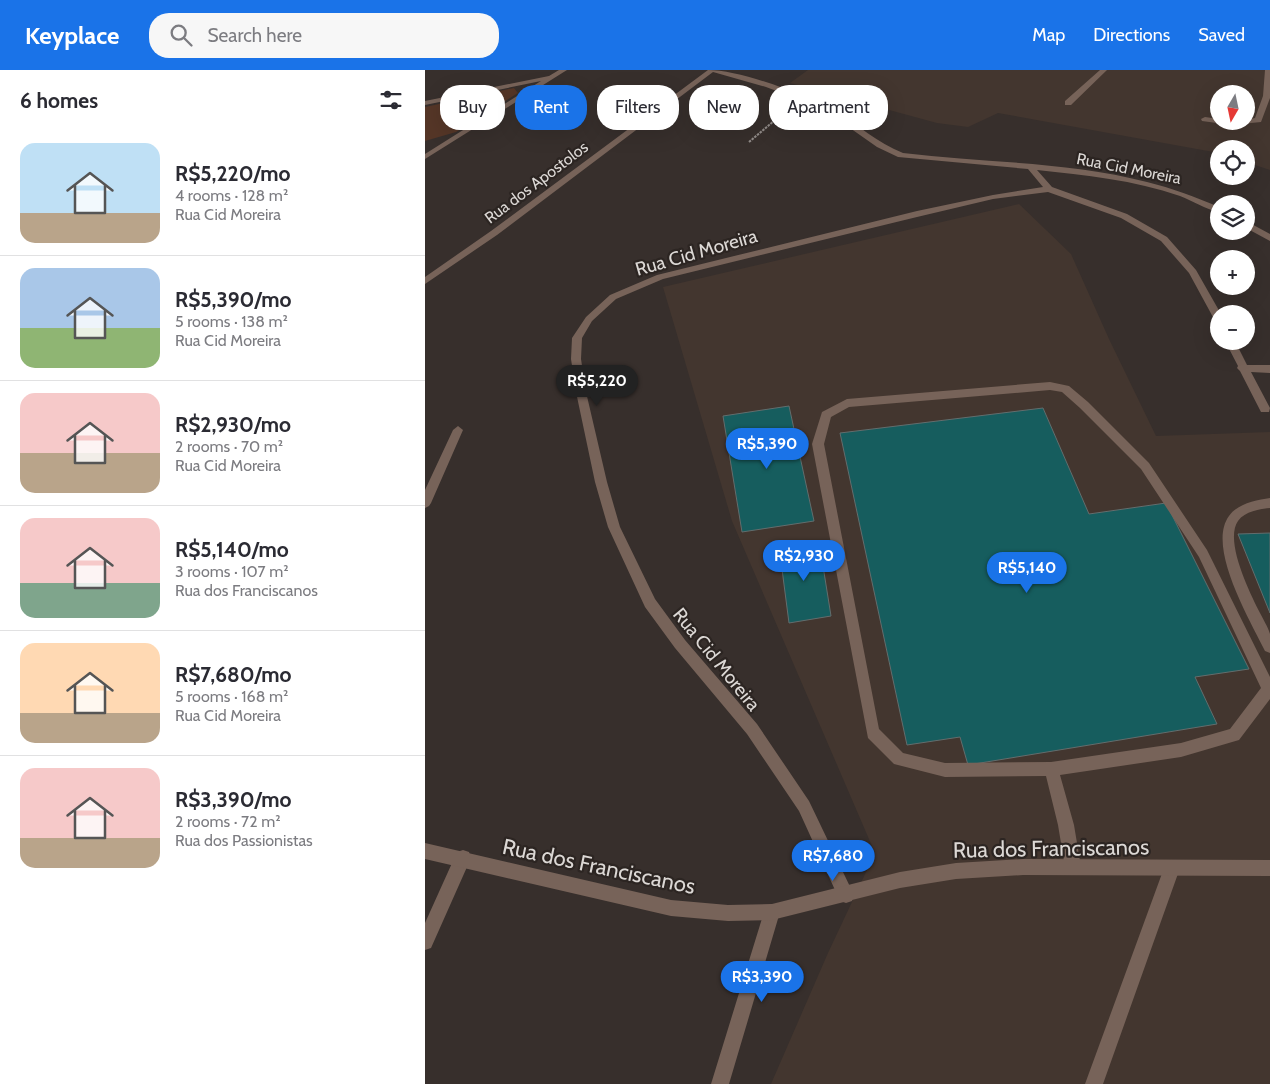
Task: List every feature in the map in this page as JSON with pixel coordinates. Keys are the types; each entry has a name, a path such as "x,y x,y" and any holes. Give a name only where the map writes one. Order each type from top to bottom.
{"street":[{"path":"425,157 564,70"},
{"name":"Rua Cid Moreira","path":"712,70 769,87"},
{"name":"Rua dos Apostolos","path":"425,281 494,233 712,70"},
{"path":"1069,104 1104,70"},
{"path":"1205,120 1243,123 1258,120 1265,109 1268,96 1268,70"},
{"path":"425,103 554,76"},
{"name":"Rua Cid Moreira","path":"857,130 873,143 901,155 1030,167 1140,183 1176,192 1210,206"},
{"path":"425,147 455,139"},
{"name":"Rua Cid Moreira","path":"1030,167 1049,189"},
{"name":"Rua Cid Moreira","path":"846,895 799,798 751,729 680,644 650,603 614,527 601,482 581,392 576,359 577,338 589,319 613,297 660,277 917,214 993,197 1049,189 1124,216 1164,240 1179,253 1193,272 1211,305"},
{"path":"1255,229 1270,238"},
{"path":"1234,350 1265,409"},
{"path":"1243,368 1270,369"},
{"path":"1050,386 1065,389 1084,405 1145,466 1203,554 1269,689 1235,735 1181,750 1051,769 945,770 899,759 873,733 818,444 826,415 847,404 1050,386"},
{"path":"425,503 458,430"},
{"path":"1270,504 1245,510 1233,520 1229,532 1229,548 1236,574 1270,647"},
{"path":"1051,769 1066,825 1073,867"},
{"name":"Rua dos Franciscanos","path":"425,851 463,858 671,908 728,913 772,912 901,880 956,871 1023,867 1270,868"},
{"path":"425,942 463,858"},
{"path":"1094,1084 1172,868"},
{"path":"720,1084 772,912"}],"path":[{"path":"749,142 769,125"}],"shaded area":[{"path":"808,70 1270,70 1270,170 1255,165 1255,140 1210,140 1210,151 998,113 968,127 937,123 888,110 888,85 797,85 790,83"},
{"path":"515,89 515,95 505,101 505,90"},
{"path":"440,104 440,130 459,130 425,141 425,107"},
{"path":"1019,204 1071,254 1109,339 1156,436 1270,432 1270,1084 771,1084 828,953 875,853 732,521 663,287"}],"building":[{"path":"789,406 814,521 742,532 723,416"},
{"path":"1043,408 1089,514 1166,503 1249,669 1195,677 1217,724 968,765 960,737 907,745 840,433"},
{"path":"1270,533 1270,613 1238,534"},
{"path":"819,541 831,616 789,623 779,546"}]}
